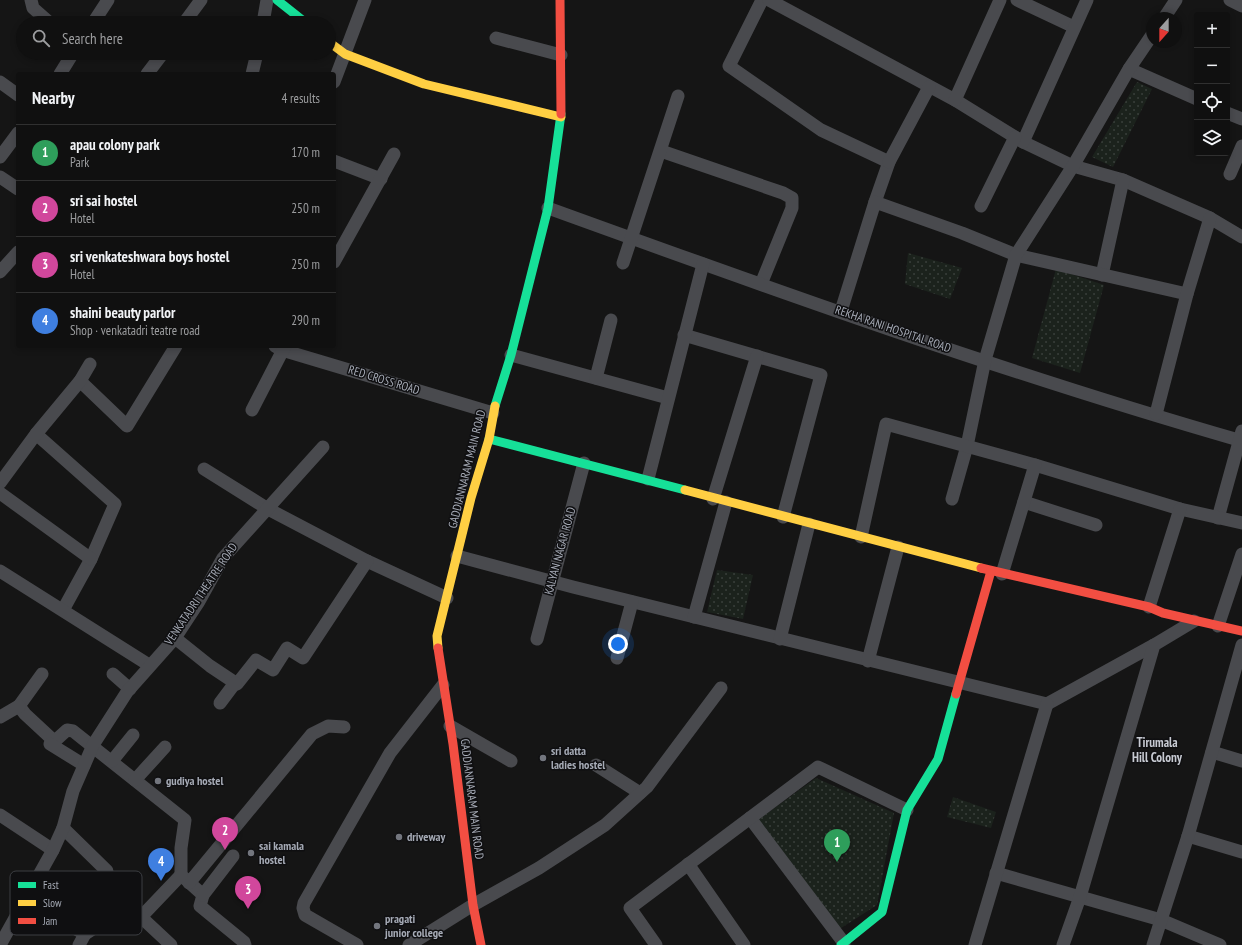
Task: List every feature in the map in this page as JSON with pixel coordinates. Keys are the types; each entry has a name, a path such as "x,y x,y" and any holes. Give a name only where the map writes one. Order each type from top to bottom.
{"street":[{"path":"31,0 33,8 42,16"},
{"path":"98,16 108,0"},
{"path":"189,16 201,0"},
{"path":"264,16 267,0"},
{"path":"277,0 297,16"},
{"path":"336,77 365,0"},
{"name":"GADDIANNARAM MAIN ROAD","path":"481,945 473,905 450,726 443,685 438,636 471,498 488,439 493,413 511,355 548,208 561,117 560,0"},
{"path":"762,0 729,66 821,130 890,162"},
{"path":"769,0 955,100 1019,140 1073,166 1123,180 1210,218 1242,237"},
{"path":"955,100 1000,0"},
{"path":"1017,0 1074,27"},
{"path":"981,206 1019,140 1087,0"},
{"path":"1168,12 1176,0"},
{"path":"1230,0 1242,6"},
{"path":"496,38 560,55"},
{"path":"952,499 967,446 985,360 1016,255 1073,166 1129,69 1146,44"},
{"path":"336,47 345,54 424,84 561,117"},
{"path":"61,72 69,60"},
{"path":"148,72 157,60"},
{"path":"252,72 255,60"},
{"path":"1129,69 1194,98"},
{"path":"0,82 16,94"},
{"path":"841,311 875,202 890,162 929,86"},
{"path":"623,263 678,96"},
{"path":"1230,113 1242,119"},
{"path":"0,157 16,136"},
{"path":"1230,174 1242,146"},
{"path":"661,151 783,193 792,198 792,208 761,284"},
{"path":"336,253 381,179 394,154"},
{"path":"336,162 381,179"},
{"path":"0,177 16,188"},
{"path":"1102,275 1123,180"},
{"path":"875,202 962,233 1016,255 1187,294"},
{"name":"REKHA RANI HOSPITAL ROAD","path":"548,208 703,264 985,360 1156,414 1241,437"},
{"path":"1156,414 1187,294 1210,218"},
{"path":"0,272 16,254"},
{"path":"648,479 703,264"},
{"path":"596,378 611,320"},
{"path":"684,335 821,375 783,517"},
{"path":"80,381 128,426 175,348"},
{"path":"252,410 281,348"},
{"name":"RED CROSS ROAD","path":"284,348 493,413"},
{"path":"511,355 668,398"},
{"path":"713,498 757,356"},
{"path":"0,483 36,434 80,381 90,364"},
{"path":"861,537 886,424 1035,465 1180,509 1242,523"},
{"path":"36,434 115,504 91,559 63,610"},
{"path":"1218,518 1241,437"},
{"path":"488,439 648,479 726,502 898,547 997,572 1149,607 1163,613 1242,632"},
{"name":"VENKATADRI THEATRE ROAD","path":"41,871 63,828 73,791 93,745 130,688 149,665 175,638 198,603 223,558 323,447"},
{"name":"KALYAN NAGAR ROAD","path":"537,639 584,463"},
{"path":"750,818 843,944 882,912 907,810 938,759 959,684 997,572 1024,502 1035,465"},
{"path":"204,469 268,509 367,561 447,598"},
{"path":"0,493 91,559"},
{"path":"694,618 726,502"},
{"path":"1024,502 1096,525"},
{"path":"1149,607 1180,509"},
{"path":"780,639 809,524"},
{"path":"868,661 898,547"},
{"path":"1218,626 1242,554"},
{"path":"457,556 694,618 959,684 1047,704 1154,645 1194,621"},
{"path":"220,703 235,683 237,684 256,660 273,670 287,648 304,658 367,561"},
{"path":"0,571 149,665"},
{"path":"617,658 632,602"},
{"path":"175,638 210,666 235,683"},
{"path":"1063,945 1080,897 1154,645"},
{"path":"1153,945 1188,836 1242,645"},
{"path":"0,717 19,706 42,674"},
{"path":"113,674 130,688"},
{"path":"357,945 305,915 303,908 304,903 390,754 443,685"},
{"path":"409,945 473,905 539,868 605,825 647,787 721,688"},
{"path":"975,945 1047,704"},
{"path":"19,706 25,714 53,740 56,740 67,730 70,730 93,745 185,820 180,848 185,879 203,895"},
{"path":"142,915 185,879 312,734 328,726 344,727"},
{"path":"450,726 511,761"},
{"path":"112,760 133,735"},
{"path":"50,744 84,765"},
{"path":"135,780 165,747"},
{"path":"1212,752 1242,761"},
{"path":"596,765 640,793"},
{"path":"656,945 630,908 818,767 907,810"},
{"path":"0,815 53,850"},
{"path":"63,828 107,870"},
{"path":"1188,836 1242,852"},
{"path":"233,856 203,895 200,906 244,942 245,945"},
{"path":"688,864 744,945"},
{"path":"996,874 1161,920 1220,945"},
{"path":"142,917 171,945"},
{"name":"VENKATADRI THEATRE ROAD","path":"2,938 10,924"}],"shaded area":[{"path":"1137,82 1152,89 1113,167 1092,157"},
{"path":"908,253 962,268 950,299 905,284"},
{"path":"1056,269 1104,285 1080,373 1032,358"},
{"path":"717,570 753,575 743,619 707,612"},
{"path":"816,778 894,813 877,905 838,930 758,820"},
{"path":"953,797 996,812 991,828 947,817"}],"traffic: fast":[{"path":"277,0 297,16"},
{"path":"495,406 511,355 548,208 561,114"},
{"path":"489,439 685,490"},
{"path":"841,945 882,912 907,810 938,759 956,694"}],"traffic: slow":[{"path":"336,47 345,54 424,84 561,117"},
{"path":"438,648 437,636 471,498 489,439 495,406"},
{"path":"685,490 981,568"}],"traffic: jam":[{"path":"560,0 561,114"},
{"path":"981,568 1149,607 1163,613 1242,631"},
{"path":"956,694 991,571"},
{"path":"438,648 453,744 473,905 481,945"}],"place":[{"name":"sri datta ladies hostel","path":"543,758"},
{"name":"gudiya hostel","path":"158,781"},
{"name":"driveway","path":"399,837"},
{"name":"sri sai hostel","path":"225,850"},
{"name":"sai kamala hostel","path":"251,853"},
{"name":"apau colony park","path":"837,862"},
{"name":"shaini beauty parlor","path":"161,881"},
{"name":"sri venkateshwara boys hostel","path":"248,909"},
{"name":"pragati junior college","path":"377,926"}],"district":[{"name":"Tirumala Hill Colony","path":"1157,750"}]}
